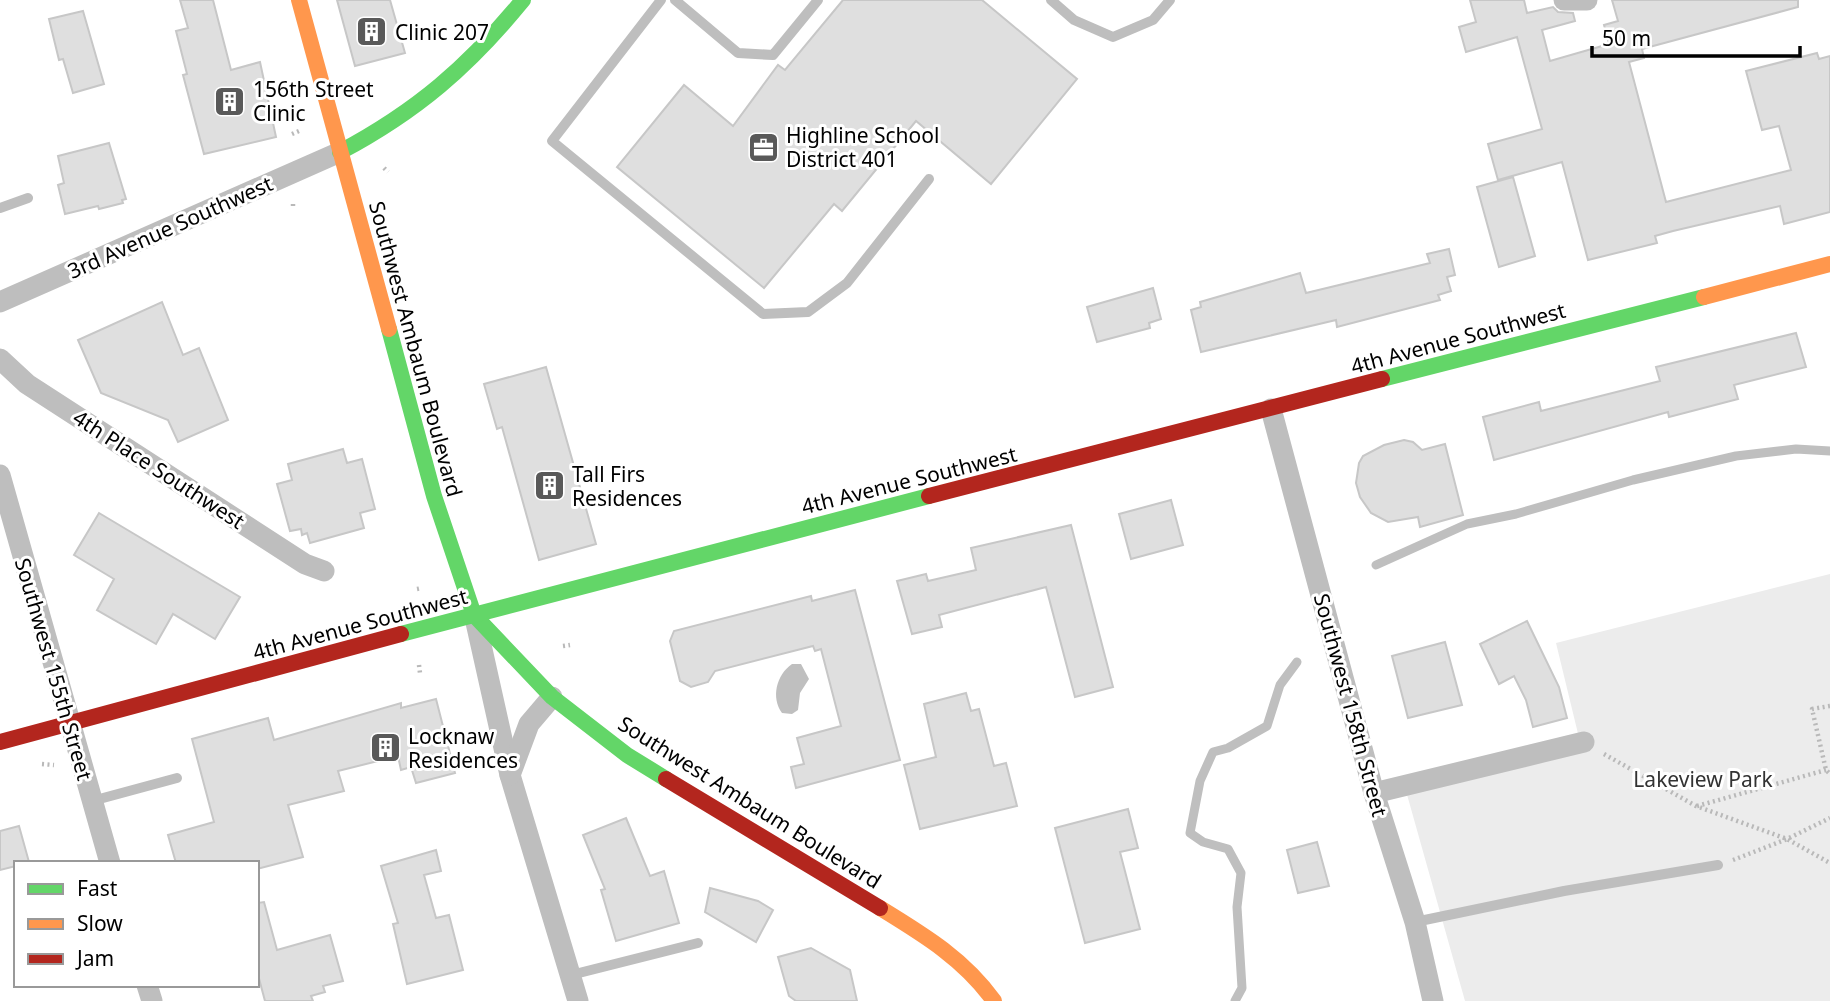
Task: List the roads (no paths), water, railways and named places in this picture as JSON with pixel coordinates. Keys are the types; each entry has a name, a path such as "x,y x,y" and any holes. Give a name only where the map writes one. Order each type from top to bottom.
{"street":[{"name":"Southwest Ambaum Boulevard","path":"299,0 434,496 474,615 552,696 627,755 934,941 976,976 994,1001"},
{"path":"340,152 383,131 445,86 475,58 523,0"},
{"path":"1564,0 1587,0"},
{"name":"3rd Avenue Southwest","path":"0,302 340,152"},
{"name":"4th Avenue Southwest","path":"0,742 474,615 1830,264"},
{"name":"4th Place Southwest","path":"0,359 27,384 305,564 324,571"},
{"name":"Southwest 158th Street","path":"1271,409 1374,793 1415,922 1433,1001"},
{"name":"Southwest 155th Street","path":"0,475 109,861"},
{"path":"474,615 510,775 578,1001"},
{"path":"510,775 529,724 552,696"},
{"path":"1374,793 1584,742"}],"lane":[{"path":"661,0 552,141 763,314 808,312 847,283 929,179"},
{"path":"675,0 738,53 773,55 818,0"},
{"path":"1051,0 1074,20 1113,37 1153,20 1170,0"},
{"path":"0,208 28,198"},
{"path":"92,801 177,778"},
{"path":"1415,922 1564,891 1718,865"},
{"path":"571,975 698,943"}],"waterway":[{"path":"1376,565 1467,524 1516,514 1633,480 1736,456 1796,449 1830,451"},
{"path":"1235,1001 1242,988 1237,907 1241,873 1228,849 1203,842 1190,833 1200,781 1213,752 1228,748 1267,726 1280,685 1297,662"}],"place":[{"name":"Clinic 207","path":"372,32"},
{"name":"156th Street Clinic","path":"230,101"},
{"name":"Highline School District 401","path":"763,147"},
{"name":"Tall Firs Residences","path":"549,486"},
{"name":"Locknaw Residences","path":"385,748"}],"park label":[{"name":"Lakeview Park","path":"1703,779"}]}
